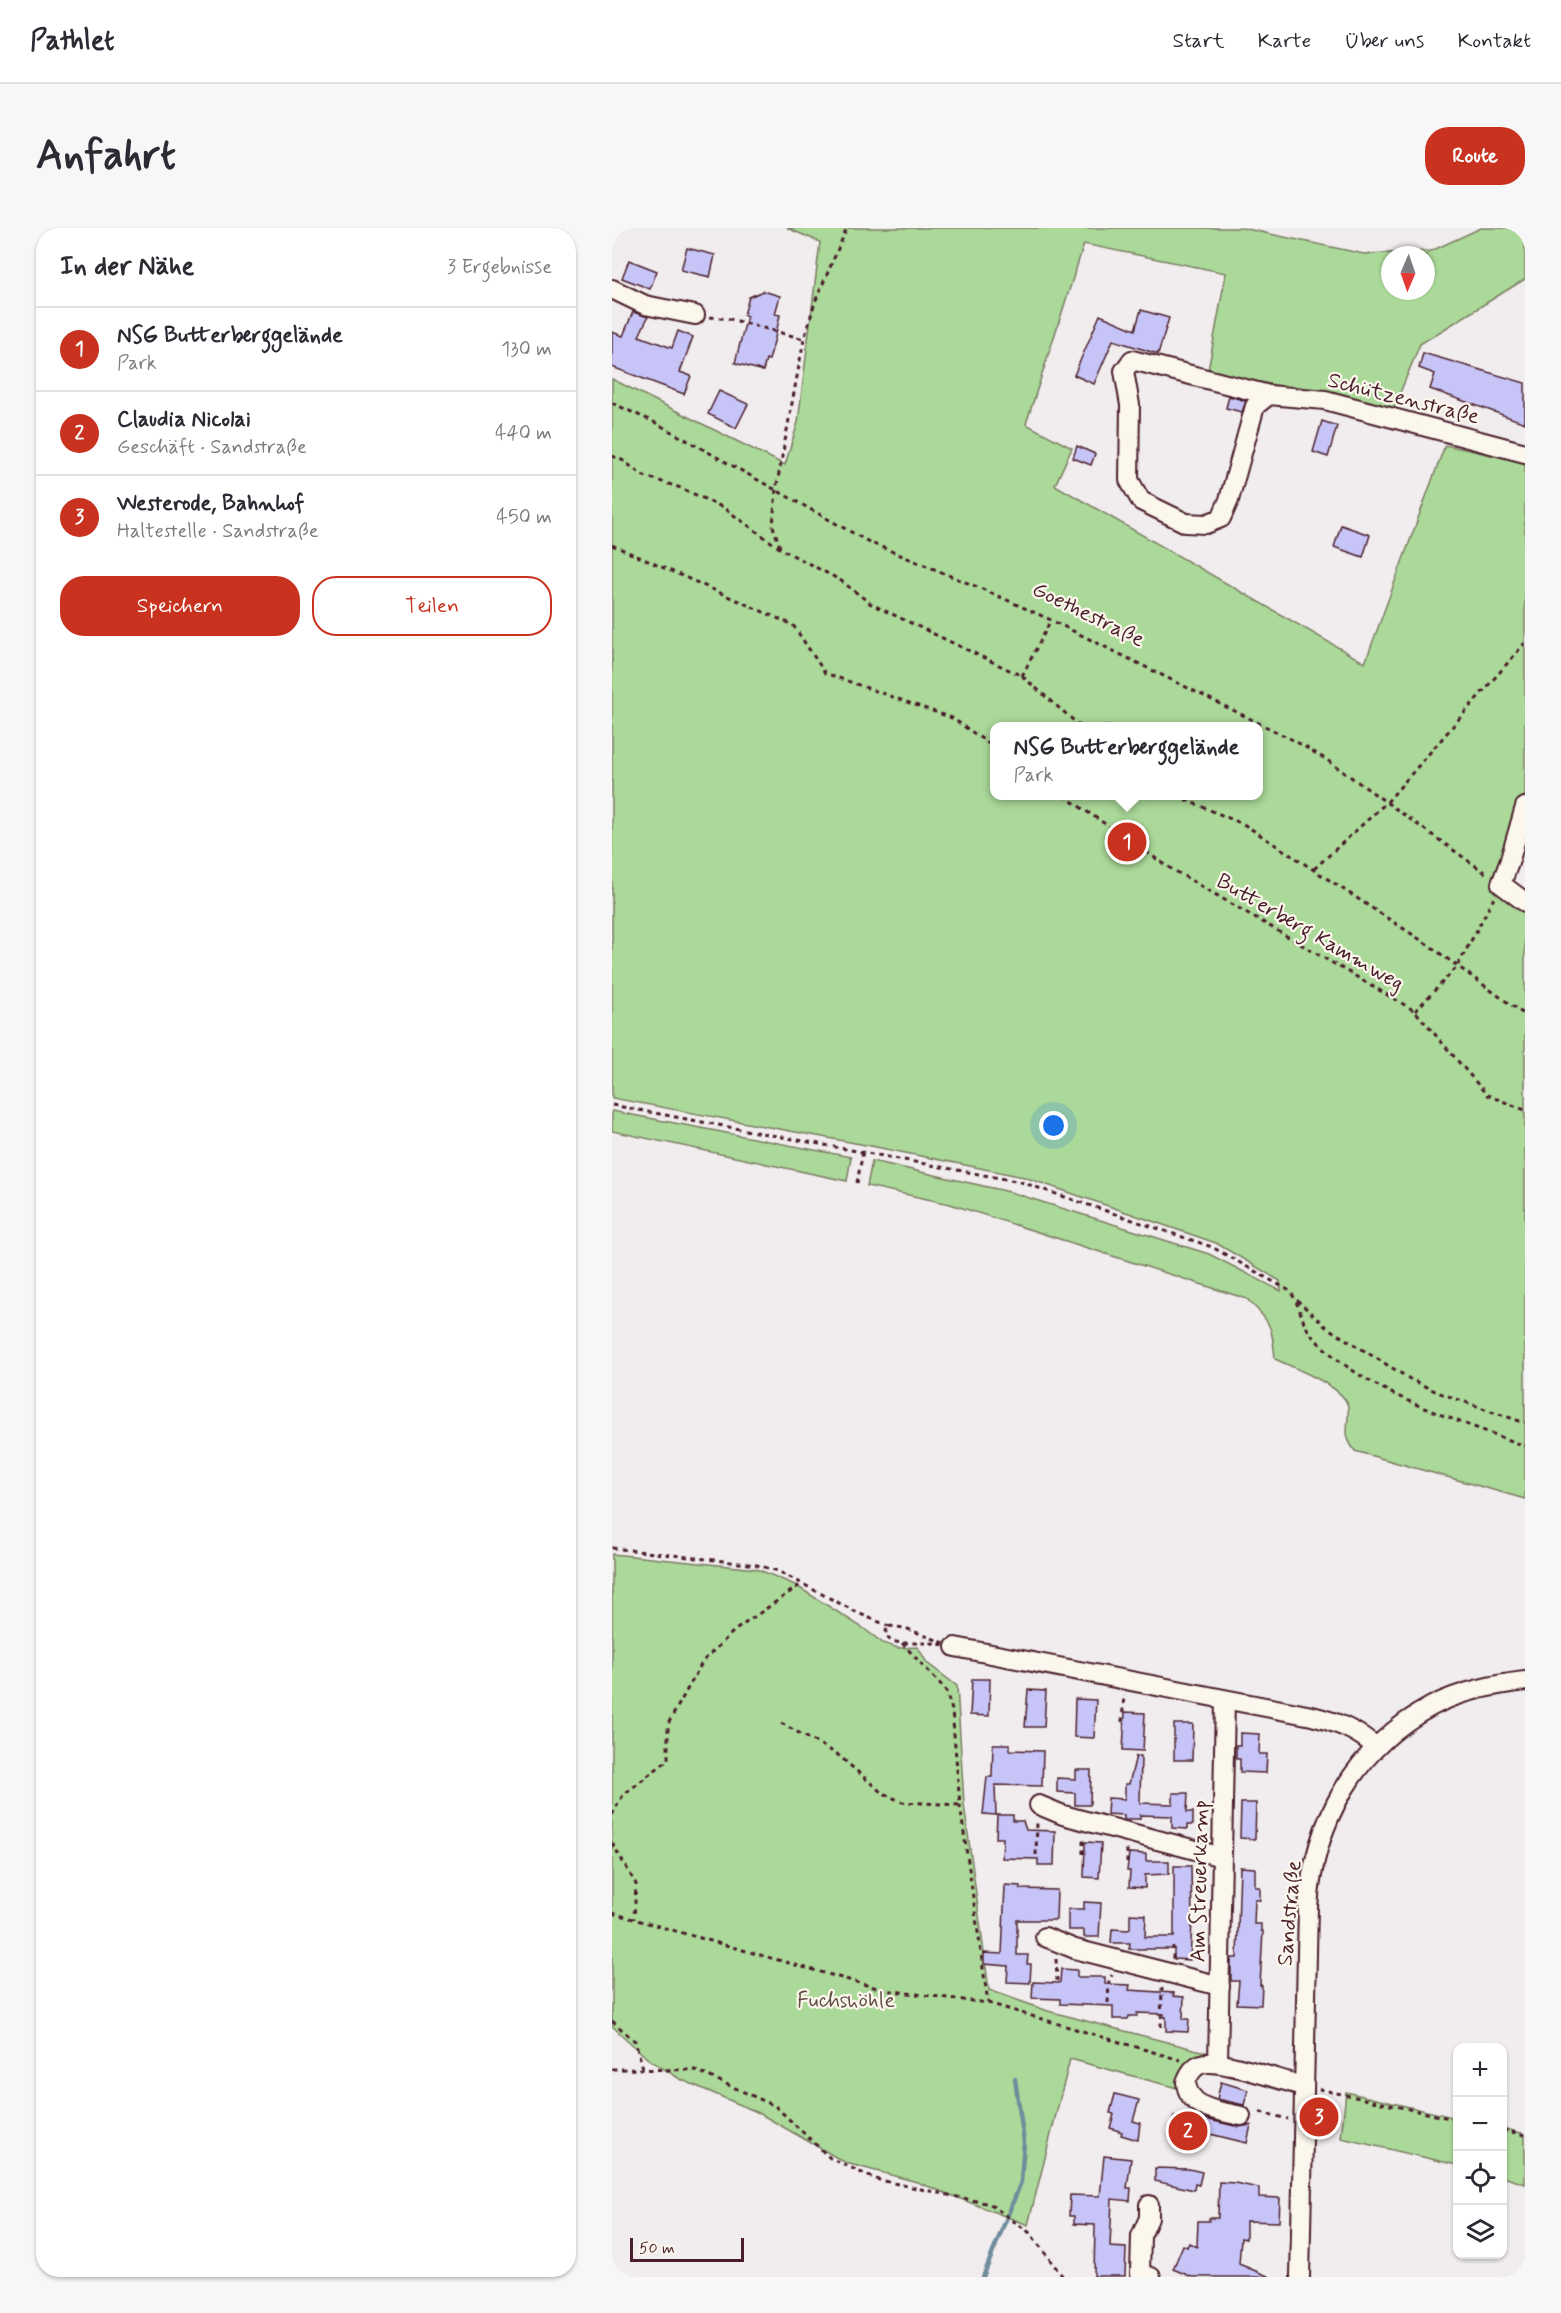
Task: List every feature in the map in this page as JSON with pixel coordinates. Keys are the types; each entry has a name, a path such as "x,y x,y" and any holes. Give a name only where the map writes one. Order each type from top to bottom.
{"street":[{"path":"612,289 645,305 695,315"},
{"name":"Schützenstraße","path":"1269,395 1255,406 1229,500 1221,518 1206,524 1186,523 1141,501 1129,480 1130,405 1124,371 1132,360 1269,395 1325,400 1525,453"},
{"path":"1525,807 1501,884 1525,902"},
{"path":"955,1647 1335,1722 1364,1737 1376,1748"},
{"name":"Sandstraße","path":"1300,2277 1308,1907 1314,1858 1328,1819 1359,1766 1376,1748 1411,1719 1433,1706 1468,1692 1494,1685 1525,1681"},
{"name":"Am Streuerkamp","path":"1218,2063 1225,1700"},
{"path":"1040,1805 1063,1815 1222,1857"},
{"path":"1051,1939 1112,1959 1220,1986"},
{"path":"1241,2116 1209,2108 1190,2097 1186,2082 1193,2069 1201,2064 1218,2063 1304,2086"},
{"path":"1149,2205 1149,2218 1141,2236 1140,2273 1151,2277"}],"path":[{"path":"781,549 773,526 776,489 804,339 815,302 847,228"},
{"path":"695,315 730,319 804,339"},
{"name":"Goethestraße","path":"612,403 656,423 776,489 833,524 869,542 1051,620 1256,722"},
{"path":"612,456 622,460 644,476 681,488 724,508 781,549 840,580 871,604 974,651 1022,676 1075,722"},
{"path":"612,545 793,625 825,673 952,718 990,745"},
{"path":"1022,676 1051,620"},
{"path":"1314,869 1387,802 1525,643"},
{"name":"Goethestraße","path":"1263,726 1327,760 1501,884"},
{"name":"Butterberg Kammweg","path":"1071,800 1170,868 1415,1011 1487,1095 1525,1110"},
{"path":"1188,800 1245,825 1314,869 1427,944 1525,1015"},
{"path":"1415,1011 1457,967 1501,884"},
{"path":"612,1105 1021,1182 1212,1247 1279,1284 1326,1328 1410,1379 1437,1392 1525,1423"},
{"path":"857,1184 863,1151"},
{"path":"1295,1298 1304,1325 1315,1339 1357,1374 1401,1398 1525,1446"},
{"path":"612,1548 757,1565 778,1571 800,1585 889,1626 905,1628 955,1647"},
{"path":"612,1815 623,1795 668,1760 668,1724 703,1662 734,1632 800,1585"},
{"path":"889,1626 886,1636 891,1641 932,1643 955,1647"},
{"path":"902,1643 945,1689 948,1700 956,1737 960,1805 988,2003"},
{"path":"1122,1722 1125,1687"},
{"path":"781,1723 837,1754 881,1792 902,1802 960,1805"},
{"path":"1036,1855 1037,1819 1040,1805"},
{"path":"612,1843 636,1884 634,1919"},
{"path":"612,1913 885,1990 988,2003 1185,2061"},
{"path":"1051,1939 1057,1982"},
{"path":"1108,2003 1112,1959"},
{"path":"1161,2027 1163,1972"},
{"path":"612,2021 635,2041 643,2068"},
{"path":"612,2069 694,2070 775,2106 830,2158 875,2179 990,2204 1030,2233 1063,2277"},
{"path":"1304,2086 1453,2119"},
{"path":"1260,2112 1289,2119"},
{"path":"1507,2131 1525,2135"}],"green space":[{"path":"787,228 1242,228 1364,254 1381,253 1381,300 1435,300 1435,249 1481,228 1525,228 1525,279 1420,344 1393,410 1208,371 1226,273 1084,244 1026,424 1072,448 1055,485 1365,663 1445,445 1525,462 1525,793 1504,871 1525,908 1525,1499 1355,1451 1347,1434 1348,1407 1345,1400 1329,1385 1275,1359 1269,1325 1247,1299 950,1204 867,1186 872,1161 1010,1192 1209,1254 1281,1291 1280,1281 1216,1243 1024,1177 612,1098 612,379 785,465 798,422 820,242"},
{"path":"612,1111 851,1157 847,1181 612,1131"},
{"name":"Fuchshöhle","path":"612,1554 757,1569 795,1585 883,1643 898,1648 918,1647 927,1663 957,1686 964,1804 989,1990 1048,2011 1209,2053 1208,2059 1193,2059 1186,2063 1179,2075 1177,2088 1070,2059 1028,2225 917,2182 846,2163 757,2112 680,2079 648,2059 612,2026"},
{"path":"1346,2092 1453,2117 1453,2164 1341,2138"},
{"path":"1507,2129 1525,2134 1525,2184 1507,2178"}],"building":[{"path":"687,248 715,255 710,277 681,270"},
{"path":"629,260 657,271 650,289 622,278"},
{"path":"763,291 780,296 775,314 780,315 769,360 766,359 763,371 735,363 747,316 744,315 749,297"},
{"path":"1141,310 1169,318 1158,354 1113,340 1094,384 1074,375 1100,315 1135,330"},
{"path":"633,312 648,317 639,336 672,348 678,331 693,337 680,372 691,376 684,394 612,367 612,332 623,336"},
{"path":"1423,353 1525,383 1525,423 1430,389 1435,374 1419,368"},
{"path":"719,391 748,404 736,428 708,414"},
{"path":"1229,396 1246,401 1242,412 1226,408"},
{"path":"1322,421 1337,426 1328,457 1313,452"},
{"path":"1077,446 1095,454 1091,465 1073,458"},
{"path":"1341,525 1370,535 1363,557 1334,547"},
{"path":"972,1679 990,1679 989,1716 970,1715"},
{"path":"1028,1690 1046,1691 1044,1727 1025,1727"},
{"path":"1075,1699 1096,1700 1094,1738 1074,1737"},
{"path":"1125,1712 1145,1713 1143,1751 1123,1750"},
{"path":"1174,1724 1193,1724 1192,1760 1174,1760"},
{"path":"1240,1733 1260,1734 1259,1754 1267,1754 1266,1773 1240,1772 1240,1759 1236,1759 1236,1745 1240,1745"},
{"path":"993,1744 1010,1744 1010,1750 1043,1751 1042,1786 995,1785 996,1815 983,1814 987,1777 992,1777"},
{"path":"1136,1756 1141,1756 1140,1803 1173,1804 1173,1793 1188,1793 1187,1812 1193,1812 1193,1825 1187,1825 1187,1829 1172,1828 1172,1816 1140,1815 1140,1819 1124,1819 1124,1815 1107,1814 1108,1798 1125,1799 1125,1784 1129,1784"},
{"path":"1076,1770 1091,1770 1090,1805 1075,1805 1075,1793 1057,1792 1057,1778 1076,1779"},
{"path":"1241,1803 1256,1803 1255,1839 1240,1838"},
{"path":"997,1815 1013,1815 1013,1821 1023,1821 1026,1830 1055,1831 1054,1865 1038,1865 1038,1859 1002,1858 1003,1838 996,1838"},
{"path":"1085,1842 1101,1843 1099,1878 1084,1877"},
{"path":"1129,1853 1146,1854 1146,1861 1169,1861 1169,1874 1145,1875 1145,1888 1129,1887 1130,1871 1127,1871"},
{"path":"1174,1866 1191,1866 1190,1960 1174,1959 1174,1949 1129,1949 1130,1943 1111,1943 1112,1929 1128,1930 1130,1928 1130,1914 1146,1915 1145,1937 1174,1937"},
{"path":"1240,1867 1255,1868 1255,1887 1260,1887 1260,1900 1255,1900 1254,1924 1261,1924 1261,1931 1263,1931 1261,2005 1237,2004 1239,1981 1231,1981 1231,1958 1237,1958"},
{"path":"1005,1885 1021,1886 1021,1889 1057,1890 1056,1920 1017,1920 1017,1955 1028,1955 1027,1964 1031,1964 1030,1983 1007,1982 1008,1966 984,1964 984,1953 1002,1954"},
{"path":"1084,1902 1101,1903 1099,1937 1084,1937 1084,1930 1068,1930 1068,1909 1084,1909"},
{"path":"1061,1969 1077,1970 1077,1977 1105,1977 1105,1984 1130,1985 1129,1990 1174,1993 1173,1996 1184,1997 1183,2019 1189,2019 1188,2032 1166,2031 1164,2014 1137,2013 1137,2016 1129,2016 1128,2019 1113,2019 1113,2006 1060,2004 1060,1999 1032,1998 1033,1982 1058,1983"},
{"path":"1221,2082 1248,2090 1244,2105 1217,2099"},
{"path":"1115,2094 1139,2100 1133,2121 1140,2123 1138,2140 1121,2135 1122,2132 1110,2128 1114,2114 1110,2113"},
{"path":"1174,2116 1204,2123 1205,2119 1239,2127 1251,2125 1247,2143 1210,2134 1209,2138 1201,2137 1200,2143 1169,2136"},
{"path":"1104,2156 1131,2159 1127,2188 1131,2188 1130,2201 1112,2199 1110,2247 1126,2248 1125,2276 1094,2276 1095,2225 1074,2224 1074,2216 1069,2216 1070,2195 1100,2196"},
{"path":"1155,2168 1189,2169 1202,2172 1199,2185 1195,2184 1194,2190 1155,2181"},
{"path":"1219,2182 1259,2188 1259,2197 1280,2198 1279,2222 1246,2221 1246,2239 1241,2238 1239,2264 1270,2277 1192,2277 1173,2269 1183,2245 1187,2247 1189,2243 1197,2247 1198,2221 1218,2218"}],"waterway":[{"path":"983,2277 1021,2182 1024,2142 1015,2079"}],"place":[{"name":"NSG Butterberggelände","path":"1127,842"},
{"name":"Westerode, Bahnhof","path":"1319,2117"},
{"name":"Claudia Nicolai","path":"1188,2131"}]}
